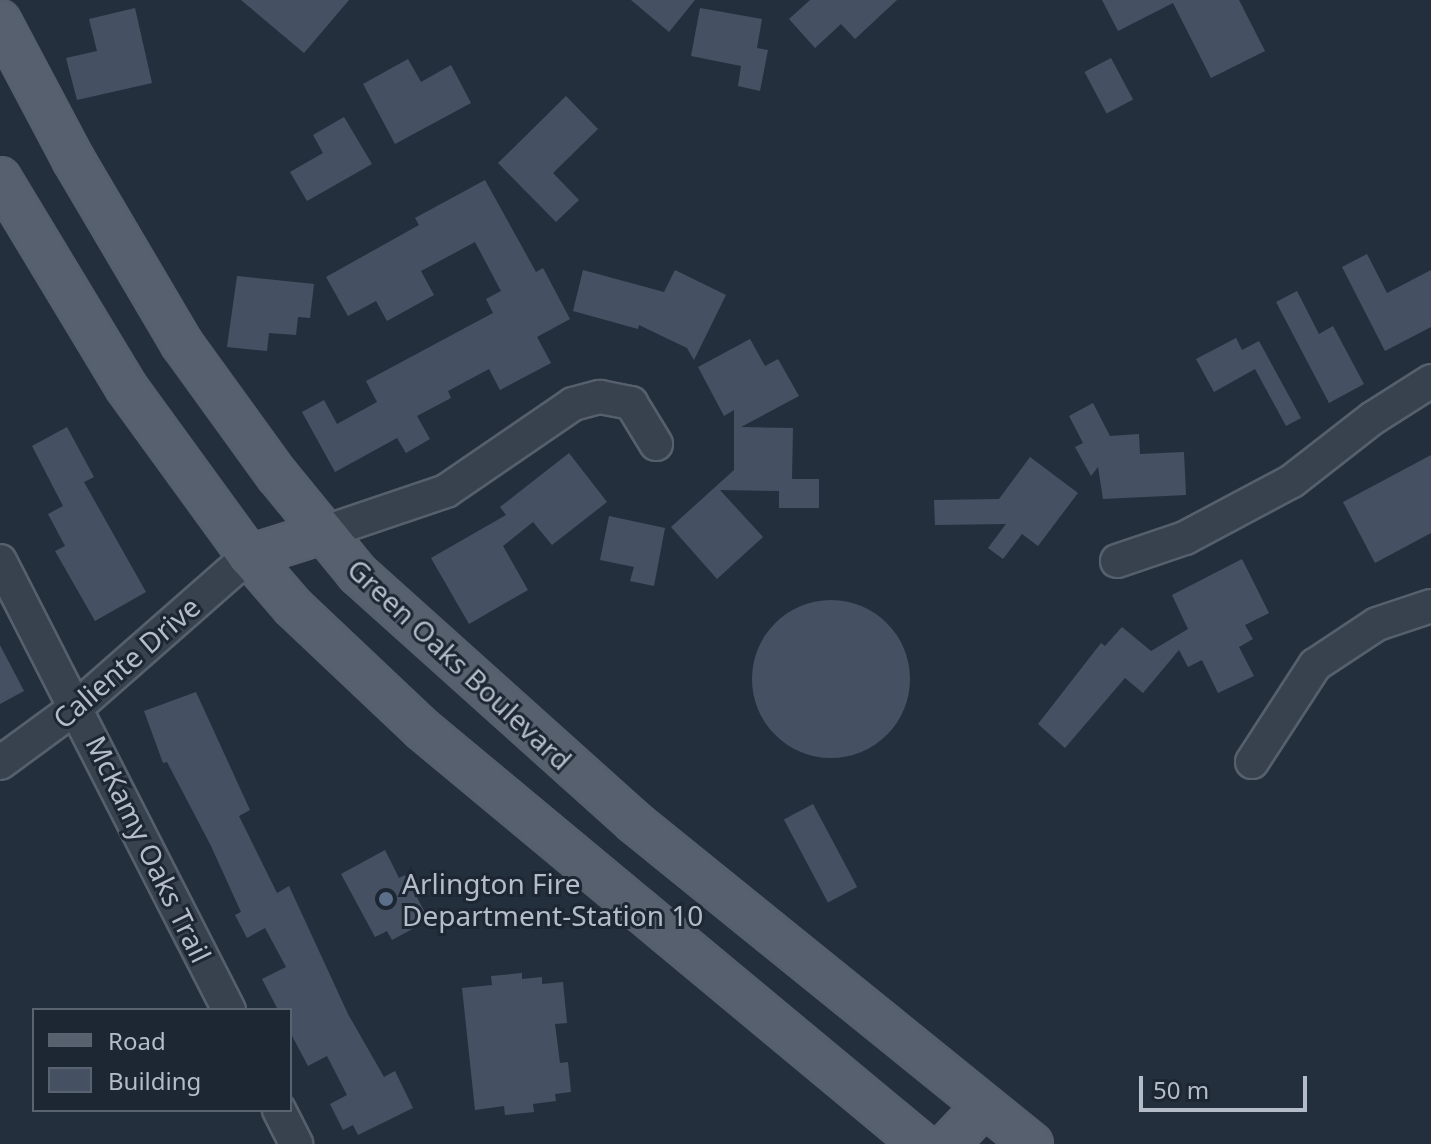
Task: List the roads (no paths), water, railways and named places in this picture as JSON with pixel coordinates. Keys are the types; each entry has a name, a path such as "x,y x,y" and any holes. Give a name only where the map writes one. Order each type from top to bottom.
{"main road":[{"name":"Green Oaks Boulevard","path":"0,21 182,344 322,533 403,619 537,737 983,1107 1032,1144"},
{"path":"0,178 117,374 249,556 357,668 498,791 921,1144"},
{"path":"249,556 322,533"},
{"path":"498,791 537,737"},
{"path":"948,1144 983,1107"}],"street":[{"path":"1117,561 1227,517 1292,481 1373,418 1431,381"},
{"path":"322,533 446,491 573,404 600,397 631,403 656,444"},
{"name":"Caliente Drive","path":"0,763 78,706 249,556"},
{"name":"McKamy Oaks Trail","path":"0,561 78,706 228,1008"},
{"path":"1252,762 1315,665 1377,624 1431,606"},
{"path":"280,1112 296,1144"}],"place":[{"name":"Arlington Fire Department-Station 10","path":"386,899"}]}
